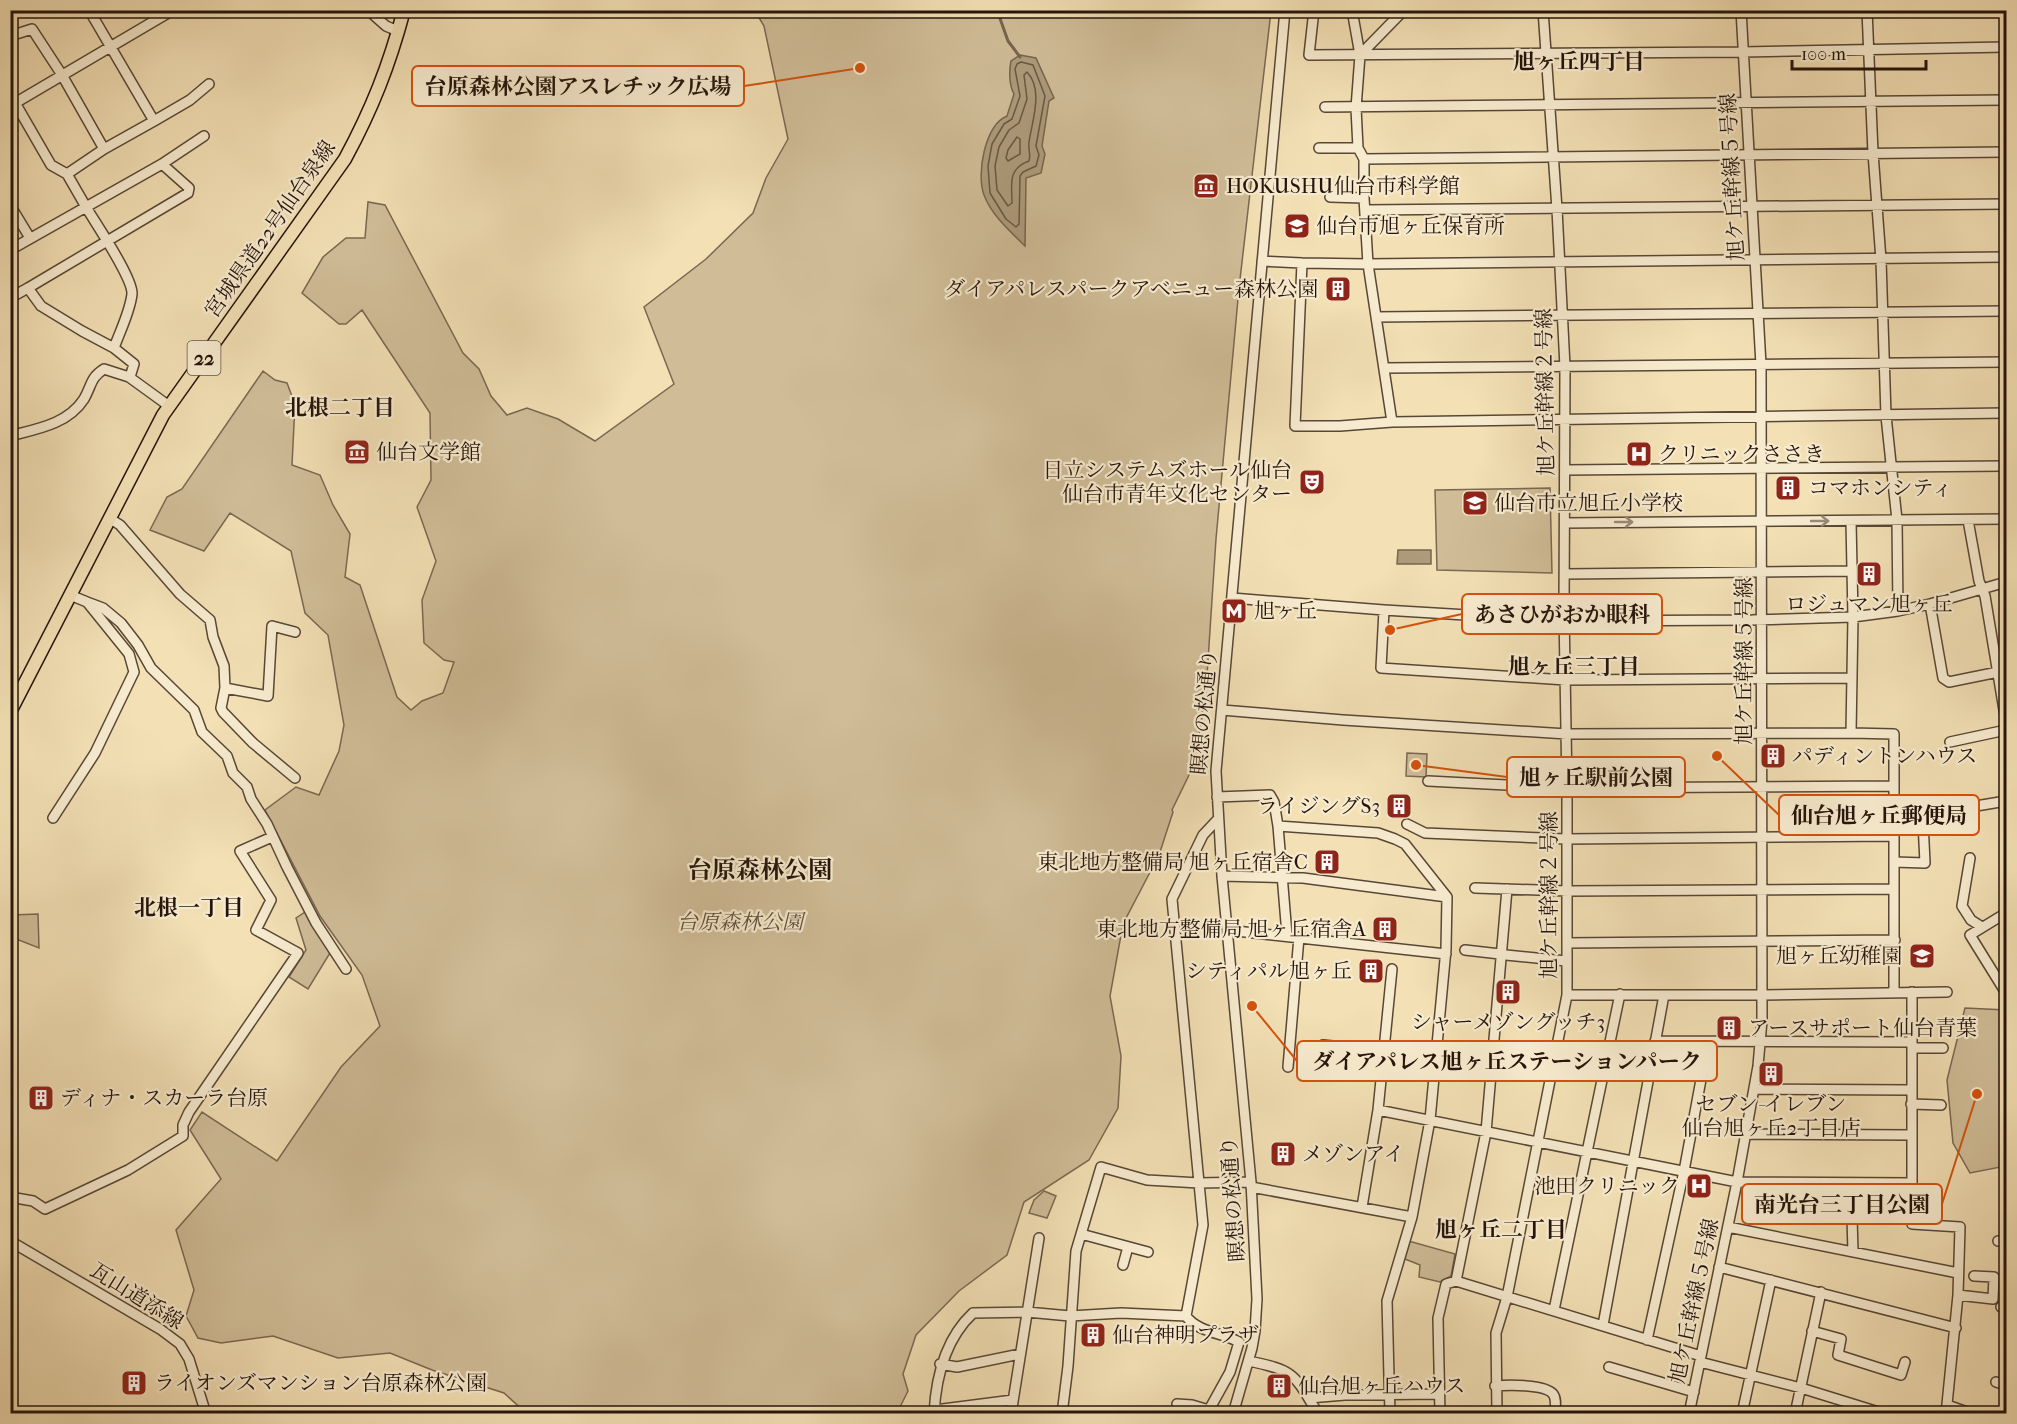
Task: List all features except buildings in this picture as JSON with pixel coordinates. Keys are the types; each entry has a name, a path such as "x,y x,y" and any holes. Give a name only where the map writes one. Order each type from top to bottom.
{"main road":[{"name":"宮城県道22号仙台泉線","path":"10,712 108,519 169,406 345,159 380,87 405,10"}],"street":[{"path":"114,348 131,301 132,291 127,276 67,174 51,165 12,101 110,48 172,10"},
{"path":"368,10 386,26 398,31"},
{"name":"瞑想の松通り","path":"1233,1413 1256,1331 1257,1299 1251,1184 1222,876 1216,763 1285,10"},
{"path":"1314,10 1309,55 1743,52 2007,47"},
{"path":"1352,10 1359,55 1356,108 1358,148 1364,159 1368,264 1392,422"},
{"path":"1359,55 1404,10"},
{"name":"旭ケ丘幹線２号線","path":"1497,1413 1496,1333 1507,1297 1567,995 1567,734 1564,621 1565,367 1544,10"},
{"name":"旭ケ丘幹線５号線","path":"1689,1413 1754,1089 1761,1042 1763,995 1761,366 1741,10"},
{"path":"1867,10 1870,102 1886,364 1886,416 1897,520 1898,611"},
{"path":"92,15 154,121"},
{"path":"10,36 32,29 62,75 104,149"},
{"path":"67,174 104,149 190,100 209,84"},
{"path":"1325,107 2007,100"},
{"path":"10,250 162,164 204,136"},
{"path":"1319,148 1358,148"},
{"path":"1364,159 2007,152"},
{"path":"10,298 188,193 189,188 162,164"},
{"path":"1330,197 1364,198"},
{"path":"1365,210 2007,204"},
{"path":"10,205 30,238"},
{"path":"1262,261 1368,264 2007,257"},
{"path":"1302,263 1294,426 1340,426 1392,422 2007,413"},
{"path":"28,288 41,306 114,348 134,364 130,377"},
{"path":"1376,317 2007,311"},
{"path":"1385,368 2007,362"},
{"path":"10,436 57,423 84,399 94,375 104,369 130,377 169,406"},
{"path":"1565,470 2007,466"},
{"path":"108,519 120,525 180,594 210,620 214,641 223,661 225,688 221,707 223,712 253,743 295,778"},
{"path":"1968,519 2007,722"},
{"path":"1565,523 2007,519"},
{"path":"1851,521 1853,617 1851,733"},
{"path":"1565,574 1852,571"},
{"path":"1232,598 1564,621 1762,620 1853,617 1898,611 2007,582"},
{"path":"70,595 103,608 121,623 138,645 151,668 194,710 202,732 227,756 233,773 248,787 251,799 316,923 346,969"},
{"path":"52,818 95,753 111,724 134,672 129,654 87,602"},
{"path":"1930,604 1943,678 1949,682 1998,672"},
{"path":"1384,610 1381,668 1566,680 1851,678"},
{"path":"225,688 268,696 273,626 295,632"},
{"path":"1995,659 2007,657"},
{"path":"1222,710 1567,734 1894,734 1894,993"},
{"path":"1950,742 2007,730"},
{"path":"1428,781 1567,788 1893,786"},
{"path":"1217,797 1270,795 1274,802 1287,935"},
{"path":"1893,801 1922,801 1925,863 1894,862"},
{"path":"1946,811 2007,801"},
{"path":"1186,1316 1203,1225 1172,899 1203,835 1218,819"},
{"path":"1407,824 1425,833 1566,839 1894,836"},
{"path":"1278,826 1378,834 1395,838 1405,844 1447,897 1446,954 1431,1120 1412,1217 1387,1301 1390,1413"},
{"path":"10,1197 33,1201 45,1209 128,1170 183,1136 183,1125 189,1112 298,953 256,930 271,900 240,851 272,837"},
{"path":"1970,858 1962,906 1971,920 1982,927"},
{"path":"1222,876 1303,878 1447,897"},
{"path":"1475,888 1568,891 1894,889"},
{"path":"1456,1281 1486,1132 1507,889"},
{"path":"2007,913 1970,934 2007,993"},
{"path":"1227,930 1299,936 1446,954"},
{"path":"1288,1067 1299,936"},
{"path":"1567,943 1895,940"},
{"path":"1466,950 1566,961"},
{"path":"1362,1206 1378,1110 1392,969"},
{"path":"1912,992 1910,1090 1912,1224 1960,1227 1956,1328 1946,1409 1973,1413"},
{"path":"1567,995 1947,992"},
{"path":"1554,1310 1620,994"},
{"path":"1603,1325 1664,994"},
{"path":"1655,1041 1912,1045 1942,1048"},
{"path":"1647,1340 1684,1171 1708,1042"},
{"path":"1323,1045 1383,1051"},
{"path":"1754,1089 1910,1090"},
{"path":"1911,1104 1941,1105"},
{"path":"1378,1110 1737,1182 1912,1183"},
{"path":"1745,1134 1911,1135"},
{"path":"1062,1413 1068,1366 1076,1251 1101,1167 1147,1180 1199,1184 1251,1184 1412,1217"},
{"path":"1851,1183 1853,1252"},
{"path":"1728,1227 1958,1272"},
{"path":"1081,1234 1148,1252"},
{"path":"1011,1413 1039,1239"},
{"name":"瓦山道添線","path":"10,1240 160,1329 180,1344 189,1359 206,1413"},
{"path":"1123,1265 1128,1247"},
{"path":"1719,1267 1956,1328"},
{"path":"1958,1295 1993,1299 1994,1277 1974,1276"},
{"path":"1742,1413 1771,1280"},
{"path":"1440,1413 1438,1318 1446,1284 1456,1281 1603,1325 1700,1359 1801,1388 1855,1409 1885,1413"},
{"path":"1796,1413 1821,1292"},
{"path":"1013,1400 934,1412 940,1364 960,1325 973,1313 1027,1312 1071,1316 1121,1313 1186,1316 1206,1329 1239,1342 1230,1372 1213,1412 1192,1405 1177,1404"},
{"path":"1812,1331 1841,1339 1838,1355 1901,1374 1905,1362"},
{"path":"940,1364 957,1367 1020,1354"},
{"path":"1249,1361 1285,1370 1297,1379 1318,1413"},
{"path":"1609,1367 1694,1392"},
{"path":"1996,1383 2007,1386"},
{"path":"1495,1386 1536,1388 1550,1392 1555,1398 1555,1412 1570,1413"},
{"path":"1309,1398 1346,1395 1439,1394"}],"green space":[{"name":"台原森林公園","path":"755,11 1271,11 1239,288 1216,539 1206,691 1197,748 1189,775 1172,810 1159,855 1123,924 1110,996 1121,1056 1118,1108 1089,1160 1024,1202 1007,1255 959,1291 916,1335 903,1374 908,1391 897,1413 526,1413 504,1393 432,1370 390,1353 338,1358 273,1336 221,1343 198,1338 186,1316 194,1290 176,1230 221,1179 190,1130 202,1112 277,1161 341,1067 380,1026 362,975 320,916 265,810 296,787 319,795 339,751 344,725 328,635 305,613 291,551 230,513 204,551 150,530 167,497 182,489 263,371 275,380 287,383 295,404 292,465 320,475 333,505 350,534 345,577 360,585 397,697 411,710 422,701 443,693 454,662 444,660 424,643 422,600 436,561 417,507 431,480 430,413 362,310 346,324 339,324 302,293 323,257 346,238 365,238 368,202 385,205 463,353 479,369 491,396 507,415 527,408 558,419 595,441 674,384 644,307 706,259 753,213 766,178 788,139 764,26"},
{"path":"1550,488 1552,573 1437,570 1435,490"},
{"path":"1407,753 1427,754 1426,777 1406,776"},
{"path":"305,912 330,953 308,989 289,977 306,950 296,918"},
{"path":"38,914 39,948 11,937 11,915"},
{"path":"1965,1008 2006,1010 2006,1166 1970,1173 1953,1143 1947,1080"},
{"path":"1044,1191 1056,1196 1047,1218 1029,1213 1034,1200"},
{"path":"1405,1240 1455,1254 1451,1276 1440,1282 1419,1277 1420,1265 1400,1257"}],"water":[{"path":"1020,55 1036,58 1054,98 1049,101 1042,146 1045,154 1041,173 1026,178 1025,246 1002,223 987,203 981,175 988,139 999,121 1007,116 1014,94 1010,78 1011,61"},
{"path":"1398,550 1431,550 1431,564 1397,564"}],"waterway":[{"path":"997,10 1008,41 1020,57"}],"place":[{"name":"台原森林公園アスレチック広場","path":"860,68"},
{"name":"HOKUSHU仙台市科学館","path":"1206,186"},
{"name":"仙台市旭ヶ丘保育所","path":"1297,226"},
{"name":"ダイアパレスパークアベニュー森林公園","path":"1338,289"},
{"name":"仙台文学館","path":"357,452"},
{"name":"クリニックささき","path":"1639,454"},
{"name":"日立システムズホール仙台 仙台市青年文化センター","path":"1312,482"},
{"name":"コマホンシティ","path":"1788,488"},
{"name":"仙台市立旭丘小学校","path":"1475,503"},
{"name":"ロジュマン旭ヶ丘","path":"1869,574"},
{"name":"旭ヶ丘","path":"1234,611"},
{"name":"あさひがおか眼科","path":"1390,630"},
{"name":"仙台旭ヶ丘郵便局","path":"1717,756"},
{"name":"パディントンハウス","path":"1773,756"},
{"name":"旭ヶ丘駅前公園","path":"1416,765"},
{"name":"ライジングS3","path":"1399,806"},
{"name":"東北地方整備局 旭ヶ丘宿舎C","path":"1327,862"},
{"name":"東北地方整備局 旭ヶ丘宿舎A","path":"1385,929"},
{"name":"旭ヶ丘幼稚園","path":"1922,956"},
{"name":"シティパル旭ヶ丘","path":"1371,971"},
{"name":"シャーメゾングッチ3","path":"1508,992"},
{"name":"ダイアパレス旭ヶ丘ステーションパーク","path":"1252,1006"},
{"name":"アースサポート仙台青葉","path":"1729,1028"},
{"name":"セブン-イレブン 仙台旭ヶ丘2丁目店","path":"1771,1074"},
{"name":"南光台三丁目公園","path":"1977,1094"},
{"name":"ディナ・スカーラ台原","path":"41,1098"},
{"name":"メゾンアイ","path":"1283,1154"},
{"name":"池田クリニック","path":"1699,1186"},
{"name":"仙台神明プラザ","path":"1093,1335"},
{"name":"ライオンズマンション台原森林公園","path":"134,1383"},
{"name":"仙台旭ヶ丘ハウス","path":"1279,1386"}],"district":[{"name":"旭ヶ丘四丁目","path":"1579,61"},
{"name":"北根二丁目","path":"340,407"},
{"name":"旭ヶ丘三丁目","path":"1574,666"},
{"name":"台原森林公園","path":"760,870"},
{"name":"北根一丁目","path":"189,907"},
{"name":"旭ヶ丘二丁目","path":"1501,1229"}]}
